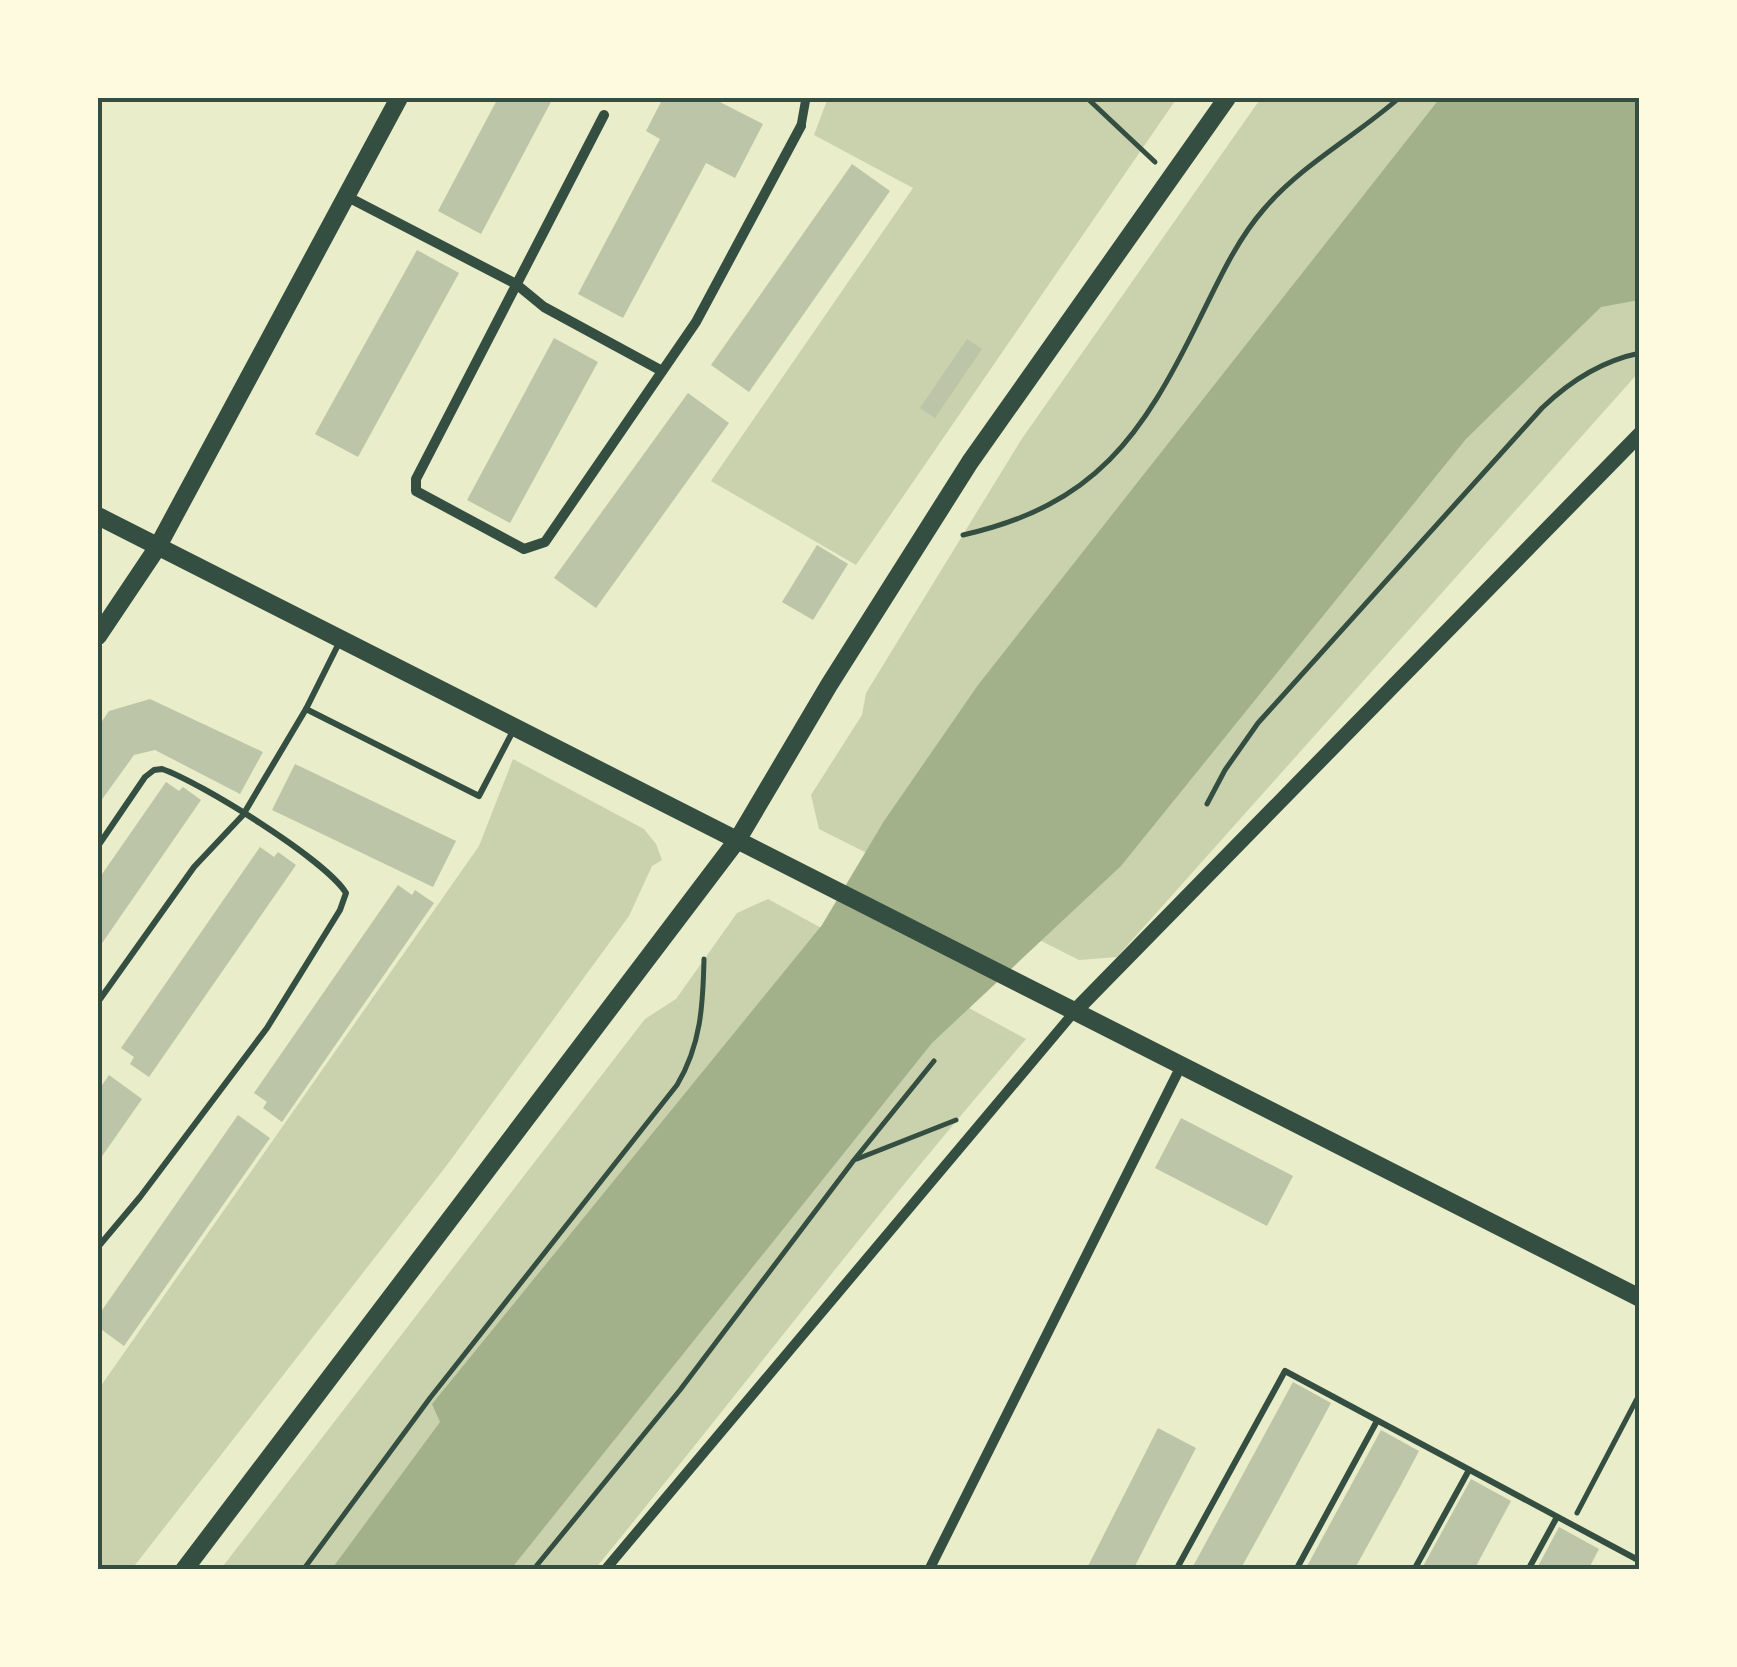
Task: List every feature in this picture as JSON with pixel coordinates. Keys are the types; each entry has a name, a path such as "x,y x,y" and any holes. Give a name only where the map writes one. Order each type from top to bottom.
{"main road":[{"path":"98,636 157,548 399,98"},
{"path":"184,1570 738,839 970,462 1227,98"},
{"path":"98,516 1640,1298"}],"street":[{"path":"604,116 416,479 416,491 524,549 545,542 696,322 801,126 806,98"},
{"path":"346,196 516,284 544,308 662,372"},
{"path":"605,1570 1076,1011 1640,434"},
{"path":"929,1570 1181,1066"}],"lane":[{"path":"98,1002 194,867 243,815 306,709 340,640"},
{"path":"306,709 479,796 515,727"},
{"path":"98,846 145,776 154,770 172,772 339,880 346,893 340,910 267,1028 98,1247"},
{"path":"1176,1570 1284,1371 1640,1561"},
{"path":"1296,1570 1378,1421"},
{"path":"1414,1570 1469,1470"},
{"path":"1528,1570 1557,1517"}],"path":[{"path":"1087,98 1171,179"},
{"path":"962,536 1040,510 1098,473 1156,404 1236,250 1265,207 1399,98"},
{"path":"1207,804 1258,723 1542,408 1572,382 1596,368 1640,353"},
{"path":"303,1570 430,1398 677,1085 696,1047 704,959"},
{"path":"533,1570 680,1390 934,1061"},
{"path":"854,1160 956,1120"},
{"path":"1570,1524 1640,1394"}],"shaded area":[{"path":"828,98 1177,98 856,565 711,481 913,188 814,135"},
{"path":"1261,98 1639,98 1639,372 1117,957 1079,960 819,829 811,795 862,715 866,693 1021,440"},
{"path":"1440,98 1639,98 1639,300 1601,307 1466,439 1121,866 932,1043 511,1569 331,1570 440,1422 432,1404 822,925 884,821 978,685"},
{"path":"513,759 644,829 662,860 652,866 629,916 447,1165 132,1569 98,1569 98,1390 479,846"},
{"path":"768,899 1026,1039 595,1569 220,1570 645,1019 676,999 737,913"}],"building":[{"path":"498,98 553,98 481,234 438,211"},
{"path":"663,98 712,98 763,124 735,178 706,163 623,318 578,294 660,139 646,131"},
{"path":"852,164 890,191 749,392 711,365"},
{"path":"417,250 459,273 358,457 315,434"},
{"path":"554,338 598,362 510,523 467,500"},
{"path":"967,339 982,349 935,418 920,408"},
{"path":"688,393 729,423 596,608 554,578"},
{"path":"817,545 848,564 813,620 782,602"},
{"path":"150,699 263,752 240,794 155,750 134,755 98,805 98,727 109,711"},
{"path":"295,764 456,841 433,887 272,810"},
{"path":"166,782 179,791 183,787 201,800 98,949 98,880"},
{"path":"260,847 274,857 278,852 296,865 149,1077 130,1064 134,1057 121,1048"},
{"path":"398,885 412,895 415,890 434,903 282,1122 263,1108 267,1102 254,1093"},
{"path":"109,1075 142,1099 98,1162 98,1091"},
{"path":"238,1115 270,1138 124,1346 98,1327 98,1316"},
{"path":"1181,1118 1293,1176 1267,1226 1155,1168"},
{"path":"1293,1382 1331,1403 1276,1505 1240,1570 1191,1570"},
{"path":"1158,1428 1196,1448 1133,1570 1086,1570"},
{"path":"1381,1430 1419,1451 1401,1485 1354,1570 1305,1570"},
{"path":"1471,1479 1511,1501 1474,1570 1421,1570"},
{"path":"1559,1527 1599,1549 1588,1570 1536,1570"}]}
